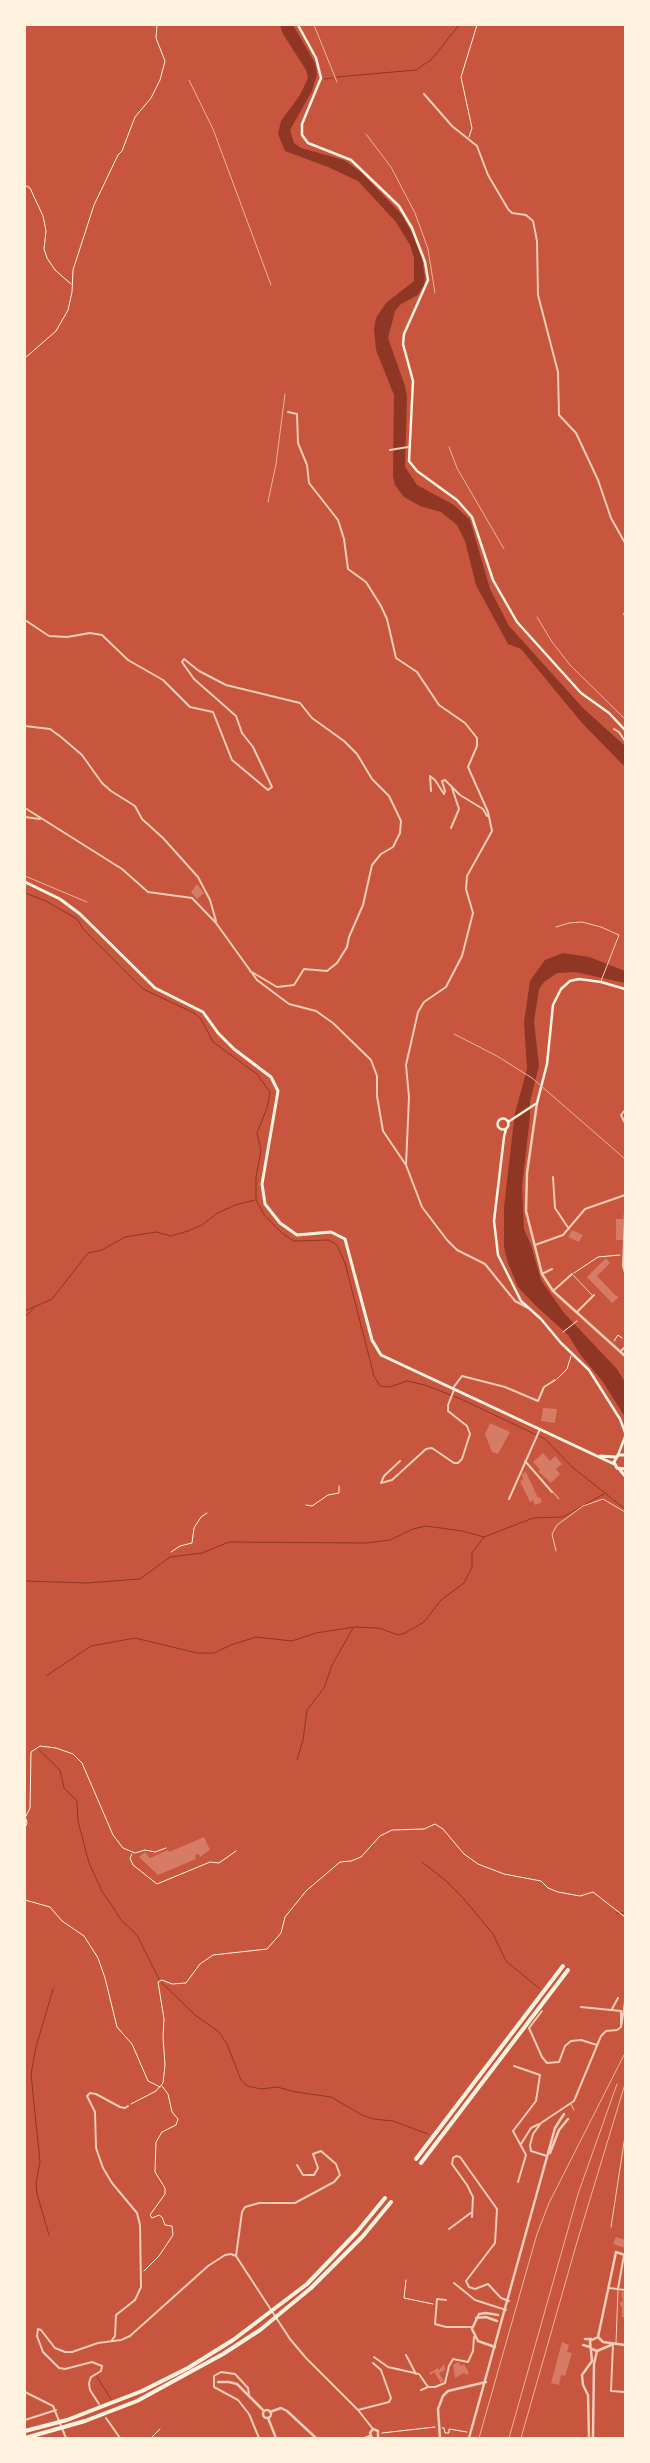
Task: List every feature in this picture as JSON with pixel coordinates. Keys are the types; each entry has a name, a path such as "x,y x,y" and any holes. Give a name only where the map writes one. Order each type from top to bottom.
{"highway":[{"path":"416,2159 563,1966"},
{"path":"421,2163 568,1970"},
{"path":"25,2431 89,2413 142,2391 188,2368 234,2340 306,2284 357,2232 385,2198"},
{"path":"25,2438 85,2420 137,2401 184,2377 230,2350 260,2330 311,2288 363,2236 391,2202"}],"main road":[{"path":"298,25 316,58 321,78 302,124 302,136 308,143 351,160 399,206 412,228 425,262 428,280 404,334 403,344 413,381 407,448 409,461 417,471 457,500 472,517 493,580 517,622 581,693 610,713 625,730"},
{"path":"25,882 60,899 80,914 155,988 203,1012 218,1033 271,1077 278,1091 262,1184 263,1196 268,1208 280,1223 298,1235 331,1232 343,1236 347,1242 376,1348 389,1360 614,1464 625,1476"},
{"path":"625,988 602,980 574,979 566,984 556,995 550,1019 546,1064 537,1103 508,1122 506,1129 494,1222 496,1243 502,1266 518,1296 596,1380 620,1419 625,1432"},
{"path":"504,1138 498,1126 499,1121 504,1119 508,1122"},
{"path":"500,1129 506,1129"},
{"path":"614,1464 625,1437"},
{"path":"596,1455 625,1455"},
{"path":"618,1468 625,1469"}],"street":[{"path":"424,94 452,126 478,146 488,176 508,210 534,221 537,241 538,295 558,372 559,415 576,434 598,480 611,518 625,543"},
{"path":"288,412 297,414 298,443 307,465 309,484 338,520 344,539 348,569 366,582 381,606 387,619 396,658 417,672 439,705 465,723 477,738 477,746 468,767 488,812 491,836 471,867 466,881 467,895 473,913 462,956 446,987 424,1002 418,1012 406,1065 409,1097 406,1165"},
{"path":"392,449 407,448"},
{"path":"25,620 49,636 67,638 90,633 102,635 128,660 163,680 190,707 213,712 232,760 268,790 272,787 253,747 242,733 236,716 231,709 204,690 182,662 184,659 199,671 226,685 300,703 312,718 344,741 357,754 372,779 389,796 401,821 400,833 393,847 381,854 372,864 363,905 349,937 347,947 337,962 327,971 304,969 294,985 277,987 250,971"},
{"path":"25,726 50,730 61,737 82,755 111,792 135,806 142,819 163,838 200,880 210,900 216,922"},
{"path":"614,729 619,732 625,741"},
{"path":"431,791 430,776 435,780 442,794 446,791 444,779 452,788 478,806 488,818"},
{"path":"451,828 460,809 452,788"},
{"path":"25,808 122,869 148,892 157,895 190,897 216,922 257,980 289,1004 316,1011 371,1060 377,1076 377,1096 383,1130 406,1165 422,1207 457,1250 485,1264 515,1301 528,1308"},
{"path":"25,818 42,819"},
{"path":"556,927 582,922 616,932 619,938 609,958 602,980"},
{"path":"537,1103 526,1193 526,1211 542,1274 553,1291 625,1356"},
{"path":"625,1110 621,1115 625,1123"},
{"path":"553,1177 555,1208 569,1229"},
{"path":"535,1245 563,1235 585,1209 625,1195"},
{"path":"625,1211 623,1255 625,1273"},
{"path":"542,1274 552,1269"},
{"path":"553,1291 572,1274 593,1295 577,1312"},
{"path":"621,1352 625,1347"},
{"path":"400,1461 384,1476 381,1483 392,1480 426,1449 432,1448 454,1463 458,1463 462,1459 470,1434 469,1429 448,1411 453,1389 462,1376 505,1387 538,1401 544,1387 555,1380"},
{"path":"510,1499 539,1430"},
{"path":"525,1462 559,1499"},
{"path":"556,1551 552,1534 557,1525 584,1506 603,1499 625,1512"},
{"path":"612,2009 618,1998"},
{"path":"520,2144 531,2128 571,2103 579,2094 603,2033 617,2030 624,2021 625,2002"},
{"path":"581,2007 621,2011 621,2027"},
{"path":"542,2011 529,2028 536,2046 548,2063 559,2062 565,2046 571,2041 581,2040 597,2045"},
{"path":"514,2066 540,2075 536,2101 513,2131 526,2156 518,2182"},
{"path":"112,2340 116,2336 116,2315 138,2297 140,2276 138,2219 136,2213 112,2183 103,2168 96,2148 95,2112 87,2096 90,2093 96,2094 120,2107 128,2106"},
{"path":"571,2103 574,2110"},
{"path":"469,2438 509,2301 556,2124 564,2114"},
{"path":"549,2155 559,2130 568,2118"},
{"path":"541,2123 533,2134 530,2149 533,2152 549,2155"},
{"path":"611,2227 625,2136"},
{"path":"296,2165 303,2175 314,2175 318,2168 313,2154 321,2151 336,2164 340,2175 334,2182 295,2203 259,2203 245,2206 242,2212 236,2256 268,2307 306,2358 358,2410 378,2437"},
{"path":"472,2217 470,2190 451,2161 456,2156 460,2157 497,2209 495,2243 466,2281 469,2287 475,2289 488,2284 501,2298 509,2301"},
{"path":"449,2229 472,2212"},
{"path":"598,2337 616,2252 624,2255 618,2289 611,2391 625,2392"},
{"path":"99,2404 89,2386 91,2377 98,2374 102,2366 96,2362 65,2369 59,2368 43,2352 36,2333 39,2329 52,2345 65,2352 112,2340 121,2340 130,2336 208,2266 224,2255 236,2256"},
{"path":"454,2283 475,2300 506,2310"},
{"path":"609,2288 625,2290"},
{"path":"446,2300 437,2299 435,2324 446,2327 472,2327"},
{"path":"421,2390 445,2383 449,2366 453,2359 468,2362 473,2350 474,2337 472,2327 479,2314 498,2315"},
{"path":"476,2318 482,2317 497,2321"},
{"path":"474,2337 482,2343 496,2347"},
{"path":"585,2339 591,2340 598,2337"},
{"path":"598,2337 603,2342 625,2345"},
{"path":"591,2340 592,2361 582,2375 583,2385 588,2395 591,2438"},
{"path":"602,2348 603,2342"},
{"path":"591,2438 594,2364 598,2351 614,2344"},
{"path":"583,2345 598,2351"},
{"path":"406,2355 416,2374"},
{"path":"374,2357 381,2364 418,2374 428,2387"},
{"path":"358,2410 389,2402 391,2398 381,2370 373,2363"},
{"path":"249,2394 248,2388 235,2374 221,2372 214,2376 214,2387 238,2400 249,2414 259,2438"},
{"path":"218,2382 234,2383 249,2394 264,2411 263,2415 268,2418 276,2438"},
{"path":"440,2438 438,2409 443,2396 448,2391 486,2382"},
{"path":"25,2392 49,2403 56,2410 66,2438"},
{"path":"264,2411 270,2412 281,2408 288,2411 316,2438"},
{"path":"25,2420 56,2410"},
{"path":"268,2418 270,2412"},
{"path":"106,2418 120,2438"},
{"path":"365,2438 371,2437 373,2429"},
{"path":"180,2438 188,2438"}],"path":[{"path":"25,358 61,324 70,306 73,270 94,206 114,163 122,151 135,117 151,98 160,80 165,61 156,38 157,25"},
{"path":"468,139 472,134 472,128 462,77 477,25"},
{"path":"25,185 30,188 43,216 46,232 44,248 47,258 55,270 72,285"},
{"path":"572,1274 598,1257 623,1255"},
{"path":"563,1332 577,1321"},
{"path":"612,1343 618,1335 622,1338"},
{"path":"555,1380 567,1369 571,1352"},
{"path":"306,1504 312,1506 328,1495 339,1493 338,1486"},
{"path":"171,1552 180,1546 192,1543 194,1528 201,1517 207,1513"},
{"path":"25,1828 27,1820 25,1819 30,1808 31,1752 40,1746 65,1750 73,1754 82,1764 116,1840 122,1848 133,1853 144,1850 157,1851 166,1848"},
{"path":"161,2086 165,2056 163,2042 164,2019 158,1982 162,1980 172,1984 186,1983 200,1964 213,1955 267,1949 281,1933 285,1917 306,1891 340,1862 351,1862 360,1858 380,1836 402,1828 424,1829 436,1824 443,1829 464,1854 478,1864 504,1874 541,1881 548,1888 558,1892 580,1896 593,1892 625,1916"},
{"path":"133,1853 130,1858 133,1865 157,1884 210,1862 218,1862 236,1851"},
{"path":"25,1900 50,1908 62,1920 84,1936 98,1958 117,2027 132,2044 148,2082 161,2086 168,2094 171,2108 178,2122 170,2130 162,2132 156,2142 155,2172 165,2188 165,2194 150,2215 152,2218 159,2215 162,2216 165,2225 172,2226 173,2235 159,2256 140,2276"},
{"path":"128,2106 161,2086"},
{"path":"406,2280 404,2298 436,2304"},
{"path":"378,2437 436,2428"},
{"path":"441,2428 444,2428 445,2432 449,2433 449,2429 471,2433"},
{"path":"151,2438 160,2430"}],"shaded area":[{"path":"280,25 293,25 315,63 317,74 312,91 290,130 294,143 301,148 344,160 361,172 402,215 422,258 425,278 424,285 418,295 401,304 395,311 388,338 407,397 405,467 417,485 454,505 470,520 490,589 509,626 583,708 625,746 625,767 582,723 521,649 508,644 476,585 465,541 457,525 441,512 420,506 404,497 395,485 393,476 394,395 376,350 374,329 376,318 386,303 414,281 414,258 410,245 396,222 358,181 328,167 285,151 278,134 281,121 300,95 308,78 306,70 283,34"},
{"path":"563,953 589,957 625,971 625,983 575,972 557,973 544,982 539,989 534,1021 539,1066 530,1101 522,1187 524,1229 531,1245 541,1280 564,1313 617,1369 625,1382 625,1417 603,1382 580,1354 568,1335 518,1287 508,1263 504,1247 504,1208 515,1113 527,1069 524,1022 530,981 545,960"}],"building":[{"path":"197,884 204,893 197,899 191,892"},
{"path":"616,1219 623,1219 623,1240 616,1240"},
{"path":"572,1230 583,1235 579,1242 568,1237"},
{"path":"606,1258 610,1263 597,1276 619,1297 612,1303 587,1277"},
{"path":"543,1408 557,1409 555,1423 541,1421"},
{"path":"490,1423 510,1432 498,1454 492,1452 485,1434"},
{"path":"543,1453 550,1461 555,1456 562,1464 556,1469 560,1474 551,1483 538,1471 540,1470 533,1462"},
{"path":"526,1472 538,1498 540,1497 542,1502 535,1505 533,1500 530,1502 520,1481 523,1480 522,1474"},
{"path":"204,1837 210,1850 200,1857 199,1854 195,1855 196,1859 158,1875 139,1857 145,1852 150,1858"},
{"path":"616,2237 625,2240 625,2248 613,2244"},
{"path":"621,2292 625,2292 625,2317 622,2317 622,2307 620,2306 620,2302 623,2301"},
{"path":"562,2342 569,2345 567,2352 572,2353 565,2376 561,2375 559,2385 551,2383"},
{"path":"458,2362 461,2366 464,2364 469,2373 466,2375 464,2373 455,2378 453,2365"},
{"path":"444,2364 445,2370 439,2373 444,2381 441,2383 434,2372 430,2375 429,2373 438,2368 439,2370"}],"waterway":[{"path":"337,77 416,70 432,59 459,25"},
{"path":"324,79 333,78"},
{"path":"25,893 46,901 77,919 84,930 143,989 194,1013 201,1019 213,1042 257,1074 270,1092 267,1108 257,1133 261,1150 256,1177 256,1200 265,1216 283,1234 294,1241 329,1240 337,1245 345,1263 374,1376 380,1386 390,1387 407,1381 425,1385 461,1399 545,1439 571,1466 625,1509"},
{"path":"25,1311 52,1299 88,1253 102,1250 125,1237 156,1232 171,1236 188,1231 202,1225 216,1214 235,1205 255,1200"},
{"path":"25,1317 33,1309"},
{"path":"25,1581 87,1583 140,1579 170,1557 202,1553 229,1542 366,1543 390,1540 413,1529 426,1526 462,1531 484,1537 533,1518 563,1517 604,1494"},
{"path":"46,1676 91,1646 135,1638 197,1653 214,1653 256,1637 292,1641 316,1633 354,1627 379,1628 398,1635 405,1633 424,1622 441,1600 464,1583 472,1567 472,1553 484,1537"},
{"path":"297,1760 303,1740 307,1710 324,1688 332,1665 353,1628"},
{"path":"39,1750 60,1770 64,1788 77,1801 78,1821 89,1863 102,1891 122,1921 137,1935 159,1979"},
{"path":"422,1862 445,1880 464,1899 493,1934 506,1961 540,1989"},
{"path":"616,1913 625,1913"},
{"path":"161,1982 195,2015 219,2032 227,2044 241,2080 247,2086 261,2089 277,2087 331,2097 362,2115 373,2119 393,2121 428,2134"},
{"path":"49,2235 37,2194 36,2183 40,2162 31,2074 36,2047 53,1989"},
{"path":"97,2377 111,2399"}],"railway":[{"path":"314,25 337,82"},
{"path":"189,80 213,129 271,285"},
{"path":"366,134 391,167 415,213 428,249 435,293"},
{"path":"268,502 276,464 285,394"},
{"path":"449,447 457,468 504,549"},
{"path":"537,617 552,642 570,665 625,719"},
{"path":"25,876 87,902"},
{"path":"454,1034 497,1056 532,1078 625,1159"},
{"path":"479,2438 537,2234 549,2203 625,2053"},
{"path":"509,2438 578,2194 617,2084"},
{"path":"521,2438 577,2242 625,2084"}]}
